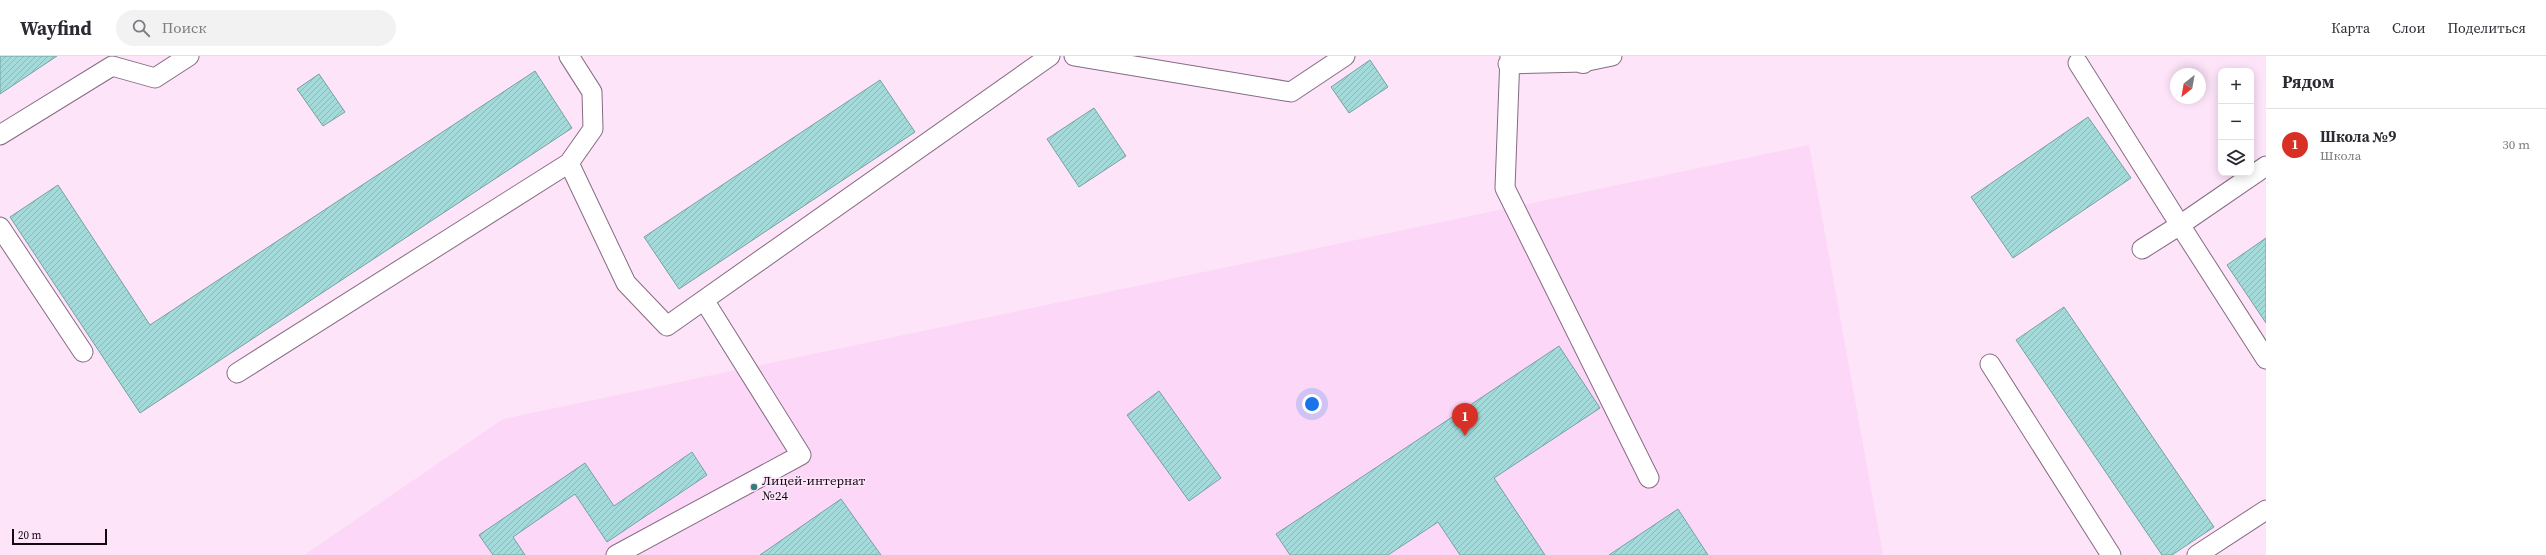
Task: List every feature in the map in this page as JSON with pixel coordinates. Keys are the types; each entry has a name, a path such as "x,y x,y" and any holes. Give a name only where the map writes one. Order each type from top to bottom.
{"lane":[{"path":"0,135 112,66 155,78 189,56"},
{"path":"237,374 569,163 593,129 592,92 569,56"},
{"path":"569,163 626,283 667,326 1050,56"},
{"path":"1074,56 1290,92 1345,56"},
{"path":"1612,56 1583,59 1509,60 1505,188 1649,478"},
{"path":"2079,58 2180,225 2266,359"},
{"path":"2142,249 2266,166"},
{"path":"0,227 83,352"},
{"path":"616,555 801,455 704,300"},
{"path":"1990,364 2111,555"},
{"path":"2197,555 2266,510"}],"shaded area":[{"path":"1809,145 1883,555 304,555 503,419"}],"building":[{"path":"0,56 57,56 0,94"},
{"path":"1370,60 1388,87 1349,113 1331,87"},
{"path":"535,71 572,128 140,413 10,217 58,185 150,325"},
{"path":"319,74 345,112 323,126 297,89"},
{"path":"880,80 915,132 679,289 644,237"},
{"path":"1094,108 1126,156 1079,187 1047,139"},
{"path":"2088,117 2131,178 2013,258 1971,197"},
{"path":"2266,238 2266,323 2227,265"},
{"path":"2064,307 2214,527 2172,555 2162,555 2016,340"},
{"path":"1559,346 1600,408 1494,478 1545,555 1460,555 1438,522 1388,555 1290,555 1276,534"},
{"path":"1159,391 1221,478 1189,501 1127,415"},
{"path":"692,452 707,475 607,542 575,494 513,537 525,555 493,555 479,535 585,463 614,506"},
{"path":"841,499 881,555 760,555"},
{"path":"1678,509 1708,555 1609,555"}],"place":[{"name":"Школа №9","path":"1465,436"},
{"name":"Лицей-интернат №24","path":"754,487"}]}
